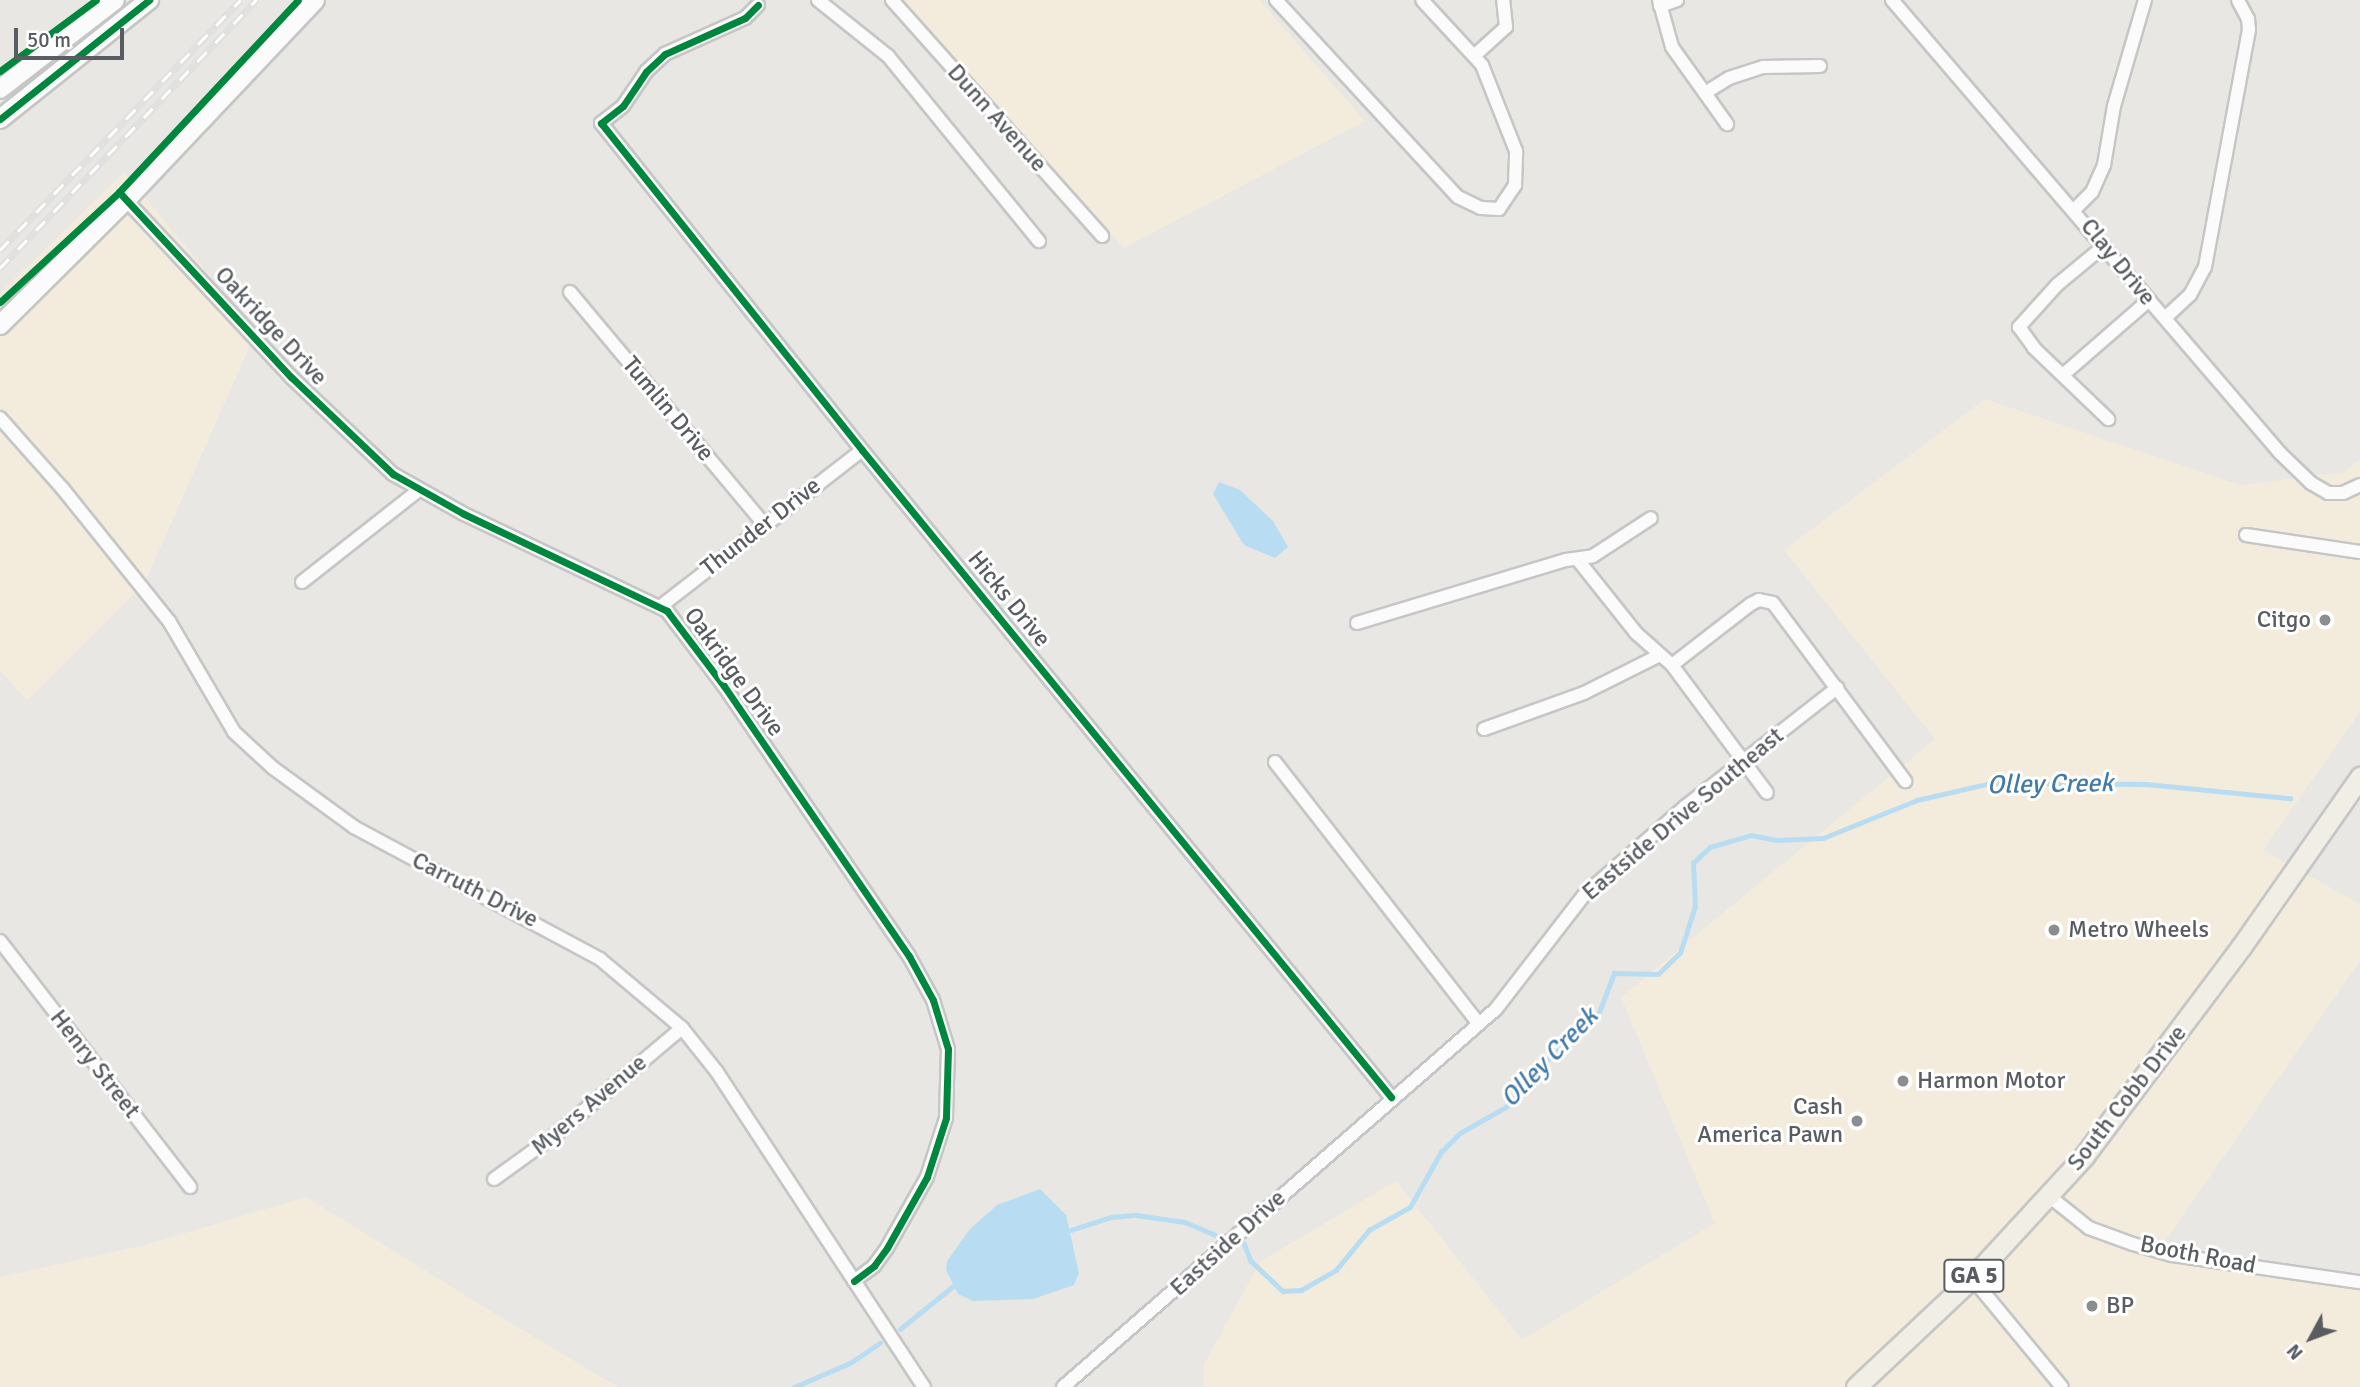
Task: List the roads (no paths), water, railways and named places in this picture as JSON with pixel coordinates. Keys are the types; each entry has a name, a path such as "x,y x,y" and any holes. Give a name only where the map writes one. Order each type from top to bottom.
{"main road":[{"name":"South Cobb Drive","path":"1856,1387 1972,1278 2049,1196 2140,1085 2360,777"}],"street":[{"path":"0,89 115,0"},
{"path":"0,119 149,0"},
{"path":"0,325 126,200 315,0"},
{"path":"818,0 888,56 1039,241"},
{"name":"Dunn Avenue","path":"892,0 1102,236"},
{"path":"1276,0 1458,197 1481,208 1499,209 1515,185 1516,151 1482,65 1422,0"},
{"path":"1474,56 1506,27 1503,0"},
{"path":"1677,0 1660,3 1672,47 1727,124"},
{"name":"Clay Drive","path":"1892,0 2075,209 2149,300 2311,483 2328,493 2343,493 2360,485"},
{"path":"2075,209 2092,192 2104,165 2114,106 2145,0"},
{"path":"2165,318 2190,295 2205,267 2249,30 2238,0"},
{"name":"Hicks Drive","path":"758,5 745,18 665,54 646,72 624,106 601,123 862,450 1391,1097"},
{"path":"1705,93 1729,78 1763,67 1820,66"},
{"name":"Oakridge Drive","path":"126,200 356,441 419,490 661,606 724,685 909,956 942,1025 950,1067 948,1102 930,1167 879,1261 854,1281"},
{"path":"2104,246 2057,285 2019,327 2034,348 2108,419"},
{"name":"Tumlin Drive","path":"570,292 765,525"},
{"path":"2064,374 2149,300"},
{"name":"Carruth Drive","path":"0,418 62,488 169,621 233,732 273,768 320,806 354,827 600,959 682,1028 717,1072 925,1387"},
{"name":"Thunder Drive","path":"661,606 862,450"},
{"path":"302,582 419,490"},
{"path":"1357,623 1593,556 1651,518"},
{"path":"2246,535 2360,552"},
{"path":"1578,560 1658,656 1672,665 1767,793"},
{"path":"1672,665 1751,604 1765,600 1780,610 1905,781"},
{"path":"1484,729 1584,693 1658,656"},
{"name":"Eastside Drive Southeast","path":"1391,1097 1479,1024 1512,992 1585,894 1742,761 1837,688"},
{"path":"1275,762 1479,1024"},
{"name":"Henry Street","path":"0,941 190,1187"},
{"name":"Myers Avenue","path":"494,1179 555,1135 682,1028"},
{"name":"Eastside Drive","path":"1063,1387 1391,1097"},
{"name":"Booth Road","path":"2049,1196 2089,1228 2172,1255 2360,1282"},
{"path":"1972,1278 2063,1387"}],"water":[{"path":"1219,482 1240,490 1273,521 1288,547 1275,558 1244,545 1213,494"},
{"path":"1040,1189 1066,1215 1079,1273 1074,1285 1033,1299 973,1301 958,1294 946,1270 947,1261 970,1229 997,1205"}],"waterway":[{"name":"Olley Creek","path":"1244,1243 1251,1261 1283,1291 1301,1290 1336,1270 1369,1230 1410,1207 1441,1152 1460,1133 1506,1107 1550,1057 1598,1015 1614,973 1658,974 1680,953 1695,906 1693,863 1710,847 1751,835 1777,840 1823,838 1917,800 1991,783 2146,784 2290,798"},
{"name":"Olley Creek","path":"1071,1230 1111,1217 1136,1215 1185,1222 1218,1236"},
{"name":"Olley Creek","path":"900,1329 952,1287"},
{"name":"Olley Creek","path":"794,1387 850,1363 880,1343"}],"railway":[{"path":"0,250 241,0"},
{"path":"0,268 256,0"}],"place":[{"name":"Citgo","path":"2325,620"},
{"name":"Metro Wheels","path":"2054,930"},
{"name":"Harmon Motor","path":"1903,1081"},
{"name":"Cash America Pawn","path":"1857,1121"},
{"name":"BP","path":"2092,1306"}]}
